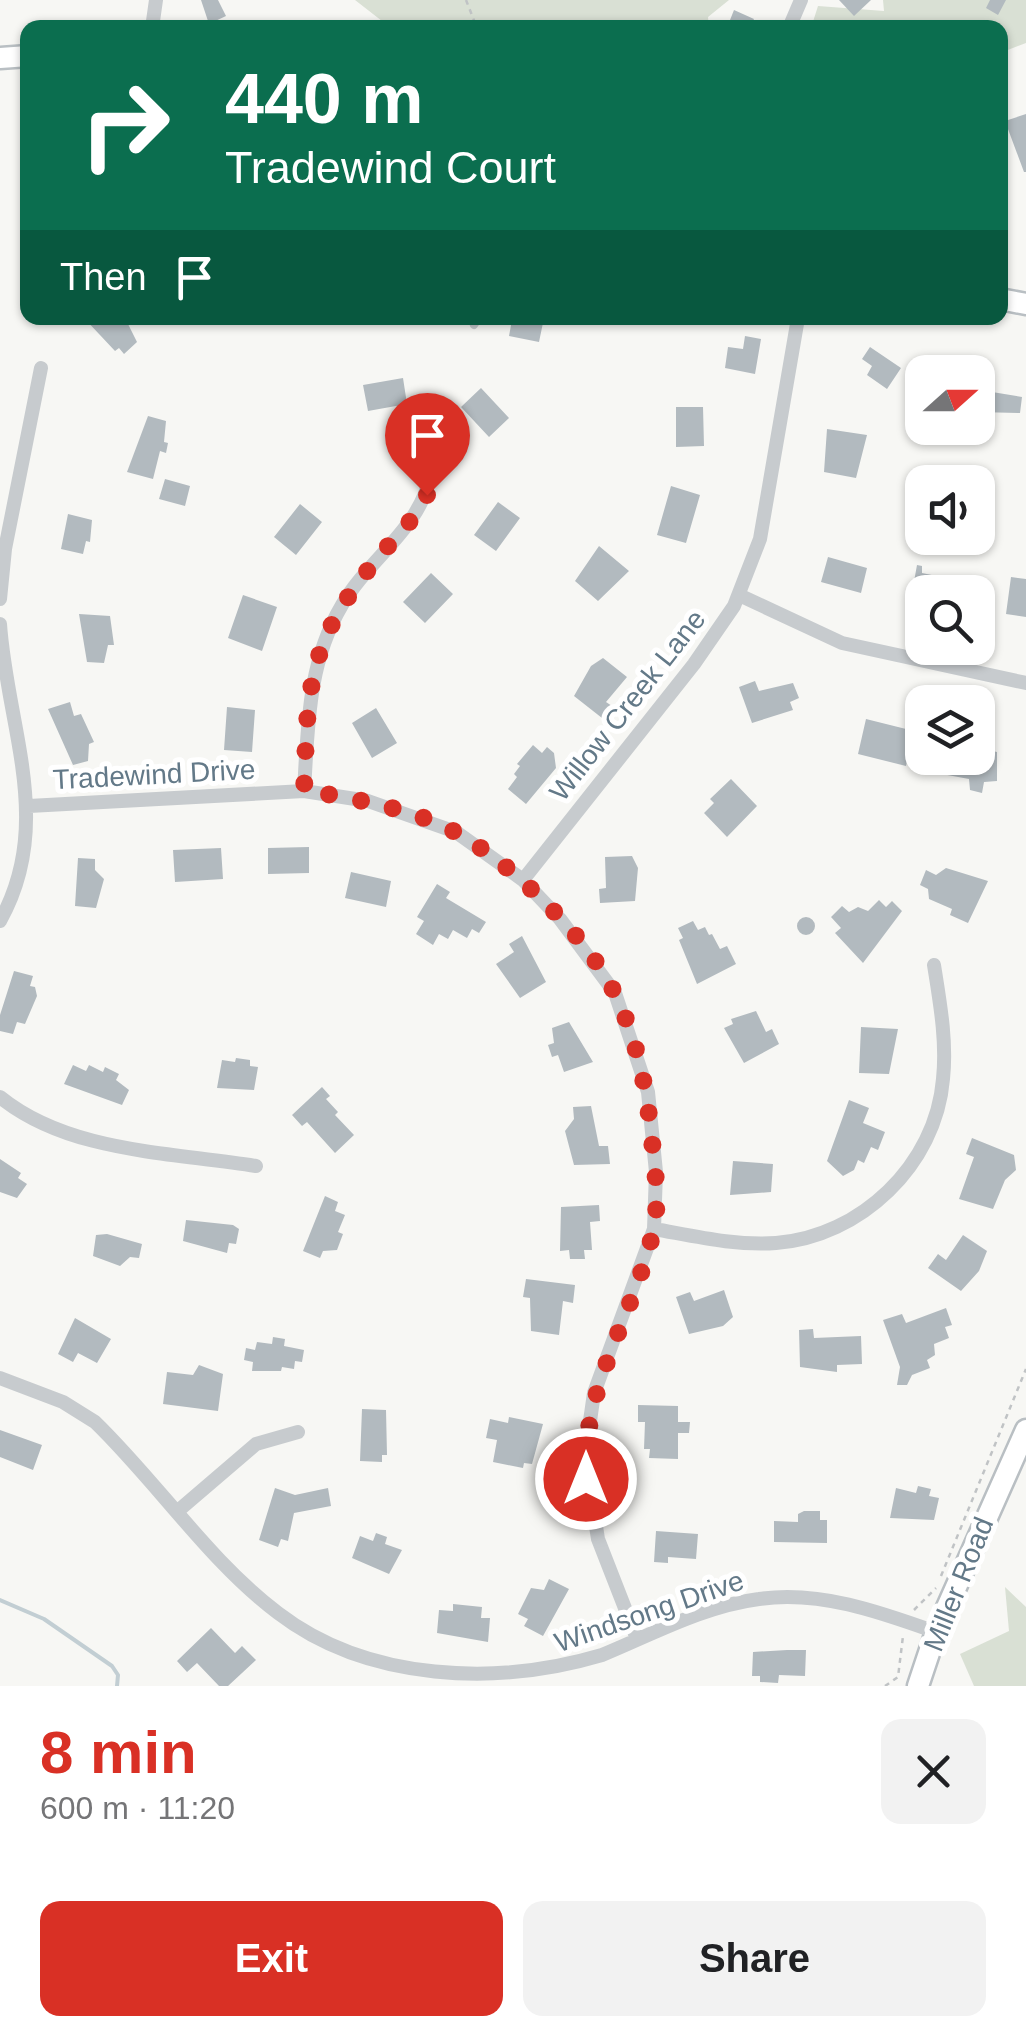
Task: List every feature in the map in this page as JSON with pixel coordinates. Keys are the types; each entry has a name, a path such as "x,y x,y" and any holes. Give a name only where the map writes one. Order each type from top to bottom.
{"street":[{"name":"Willow Creek Lane","path":"523,880 715,637 740,595 767,508 797,325"},
{"path":"0,600 5,549 41,368"},
{"path":"304,790 313,682 324,641 343,602 419,511 430,473"},
{"path":"740,595 842,642 1026,683"},
{"path":"0,624 9,706 30,823 13,898 0,921"},
{"name":"Tradewind Drive","path":"28,806 304,790 368,802 456,832 523,880 560,919 615,992 648,1092 656,1172 654,1229 594,1393 585,1456 598,1538 637,1638"},
{"path":"654,1229 723,1241 779,1243 835,1228 880,1200 918,1153 944,1083 943,1022 934,965"},
{"path":"0,1097 43,1125 74,1136 256,1166"},
{"name":"Windsong Drive","path":"0,1378 62,1402 95,1422 250,1590 280,1616 331,1644 386,1667 450,1678 516,1677 600,1656 698,1614 758,1598 804,1597 936,1632"},
{"name":"Miller Road","path":"918,1686 936,1632 1026,1430"},
{"path":"179,1510 256,1444 298,1432"}],"path":[{"path":"886,1686 898,1677 904,1661 900,1644 909,1622 917,1604 937,1586 1026,1369"}],"shaded area":[{"path":"355,0 729,0 708,20 381,20"},
{"path":"883,0 1026,0 1026,43 1008,50 1008,20 814,20 818,6 884,11"},
{"path":"1005,1587 1026,1607 1026,1686 974,1686 960,1654 1009,1631"}],"building":[{"path":"201,0 218,0 226,16 208,20"},
{"path":"839,0 871,0 854,16"},
{"path":"990,0 1006,0 998,15 986,8"},
{"path":"734,10 754,19 754,20 730,20"},
{"path":"1026,114 1026,172 1008,129 1008,120"},
{"path":"91,325 128,325 137,342 124,354 119,348 115,351"},
{"path":"511,325 543,325 539,342 509,336"},
{"path":"745,336 761,339 755,374 725,368 728,347 743,349"},
{"path":"870,347 901,368 887,389 867,375 872,366 862,359"},
{"path":"403,378 407,404 368,411 363,385"},
{"path":"481,388 509,418 489,437 461,407"},
{"path":"995,392 1022,397 1020,413 995,412"},
{"path":"676,407 703,407 704,446 676,447"},
{"path":"148,416 166,421 164,442 168,443 166,453 160,451 153,479 127,472"},
{"path":"827,429 867,435 856,478 824,472"},
{"path":"165,479 190,486 185,506 159,499"},
{"path":"671,486 700,495 686,543 657,535"},
{"path":"498,502 520,518 496,551 474,535"},
{"path":"300,504 322,522 296,555 274,537"},
{"path":"68,514 92,520 90,542 86,541 83,554 61,549"},
{"path":"599,546 629,571 598,601 575,581"},
{"path":"828,557 867,568 861,593 821,582"},
{"path":"917,565 922,566 922,573 932,575 915,575"},
{"path":"431,573 453,594 425,623 403,602"},
{"path":"1011,577 1026,579 1026,617 1006,614"},
{"path":"243,595 277,607 262,651 228,638"},
{"path":"79,614 110,616 114,645 108,645 104,663 87,662"},
{"path":"603,658 627,677 606,702 612,706 602,718 574,696 591,666"},
{"path":"755,681 759,691 793,683 799,698 790,702 793,710 752,723 739,687"},
{"path":"70,702 74,716 81,714 94,742 89,744 88,761 73,765 48,709"},
{"path":"227,707 255,710 252,752 224,750"},
{"path":"376,708 397,743 372,758 352,723"},
{"path":"866,719 905,729 905,766 858,754"},
{"path":"533,745 542,753 547,747 554,753 556,768 526,804 508,789 517,777 517,764"},
{"path":"997,752 997,781 984,782 982,793 970,790 969,779 947,775 995,775"},
{"path":"731,779 757,806 727,837 704,813 714,803 710,799"},
{"path":"309,847 309,873 268,874 268,848"},
{"path":"221,848 223,879 175,882 173,850"},
{"path":"632,856 638,868 635,901 600,903 599,889 606,888 605,857"},
{"path":"78,858 95,859 95,870 104,879 96,908 75,906"},
{"path":"946,868 988,881 968,923 950,915 952,909 929,899 928,889 920,885 926,870 936,875"},
{"path":"351,872 391,881 386,907 345,898"},
{"path":"437,884 450,892 446,898 486,922 479,933 472,929 467,938 453,930 448,939 439,934 433,945 416,934 424,921 417,917"},
{"path":"879,900 886,907 892,901 902,911 863,963 835,933 841,928 831,917 842,906 849,912 858,907 868,911"},
{"path":"806,917 815,926 806,935 797,926"},
{"path":"693,921 698,930 705,927 712,934 720,949 727,946 736,964 697,984 678,928"},
{"path":"522,936 546,982 520,998 496,964 514,952 509,944"},
{"path":"14,971 33,976 30,986 35,987 37,996 25,1024 17,1022 13,1034 0,1031 0,1015"},
{"path":"756,1011 766,1032 772,1029 779,1044 744,1063 724,1028 733,1024 731,1019"},
{"path":"569,1022 593,1062 564,1072 558,1055 552,1057 548,1045 554,1043 552,1028"},
{"path":"861,1027 898,1029 889,1074 859,1073"},
{"path":"236,1058 250,1060 250,1066 258,1067 254,1090 217,1088 222,1060 235,1062"},
{"path":"73,1065 86,1071 89,1065 103,1072 105,1067 119,1074 116,1080 129,1090 122,1105 64,1084"},
{"path":"322,1087 330,1096 326,1099 338,1112 335,1115 354,1135 335,1153 307,1122 302,1126 292,1115"},
{"path":"849,1100 869,1108 863,1123 885,1132 878,1150 871,1147 864,1163 858,1160 854,1170 843,1176 827,1161"},
{"path":"591,1106 599,1146 608,1146 610,1164 574,1165 565,1131 574,1119 573,1107"},
{"path":"972,1138 1014,1155 1016,1170 1005,1180 993,1209 959,1199 974,1157 966,1154"},
{"path":"0,1159 21,1173 18,1178 27,1184 17,1198 0,1192"},
{"path":"733,1161 773,1164 771,1192 730,1195"},
{"path":"325,1196 338,1202 335,1211 345,1215 338,1232 343,1234 337,1250 323,1251 320,1258 303,1251"},
{"path":"599,1205 600,1221 590,1222 592,1250 584,1250 585,1259 570,1259 569,1250 560,1251 561,1207"},
{"path":"186,1220 233,1225 239,1229 236,1244 229,1243 227,1253 183,1241"},
{"path":"107,1234 142,1244 139,1258 130,1257 120,1266 93,1256 96,1235"},
{"path":"963,1235 987,1251 979,1271 961,1291 928,1268 938,1254 946,1260"},
{"path":"526,1279 575,1285 573,1303 563,1301 559,1335 531,1331 530,1298 523,1297"},
{"path":"724,1290 733,1317 723,1326 689,1334 676,1297 690,1292 694,1301"},
{"path":"946,1308 952,1325 945,1327 949,1338 934,1344 935,1355 927,1360 930,1368 912,1375 907,1385 897,1385 900,1367 883,1320 902,1314 906,1323"},
{"path":"75,1318 111,1339 97,1363 78,1353 73,1362 58,1354"},
{"path":"813,1329 814,1338 861,1336 862,1364 837,1365 837,1372 800,1367 799,1330"},
{"path":"273,1337 285,1339 284,1346 304,1350 302,1362 295,1361 294,1369 252,1371 253,1362 244,1360 246,1348 255,1350 257,1342 272,1344"},
{"path":"199,1365 223,1374 218,1411 163,1404 167,1372 193,1375"},
{"path":"638,1405 678,1406 678,1422 690,1422 689,1433 678,1433 678,1459 649,1458 650,1449 644,1449 645,1422 638,1422"},
{"path":"362,1409 386,1410 387,1455 382,1455 382,1462 360,1461"},
{"path":"509,1417 543,1424 532,1464 524,1463 523,1468 493,1462 497,1440 486,1438 490,1419 508,1423"},
{"path":"0,1430 42,1445 33,1470 0,1457"},
{"path":"918,1486 931,1489 929,1496 939,1498 934,1520 890,1518 896,1488 916,1493"},
{"path":"275,1488 295,1495 328,1488 331,1506 294,1513 288,1541 281,1539 278,1547 259,1540"},
{"path":"820,1511 820,1520 827,1520 827,1543 774,1542 774,1521 798,1522 798,1514"},
{"path":"656,1531 698,1534 696,1559 668,1557 668,1563 654,1562"},
{"path":"376,1533 387,1537 385,1544 402,1550 389,1574 352,1558 360,1536 373,1541"},
{"path":"549,1579 569,1589 543,1636 524,1626 528,1619 518,1614 531,1588 544,1590"},
{"path":"453,1604 482,1607 481,1618 490,1618 488,1642 437,1633 439,1610 453,1611"},
{"path":"211,1628 235,1653 242,1646 256,1660 228,1686 219,1686 197,1663 187,1672 177,1661"},
{"path":"806,1650 805,1676 779,1675 778,1683 760,1682 760,1676 752,1676 753,1652"}],"waterway":[{"path":"0,1600 44,1619 112,1666 118,1675 117,1686"}],"route":[{"path":"427,495 419,511 343,602 324,641 309,708 304,790 368,802 456,832 523,880 560,919 615,992 648,1092 656,1172 654,1229 594,1393 586,1429 586,1479"}]}
